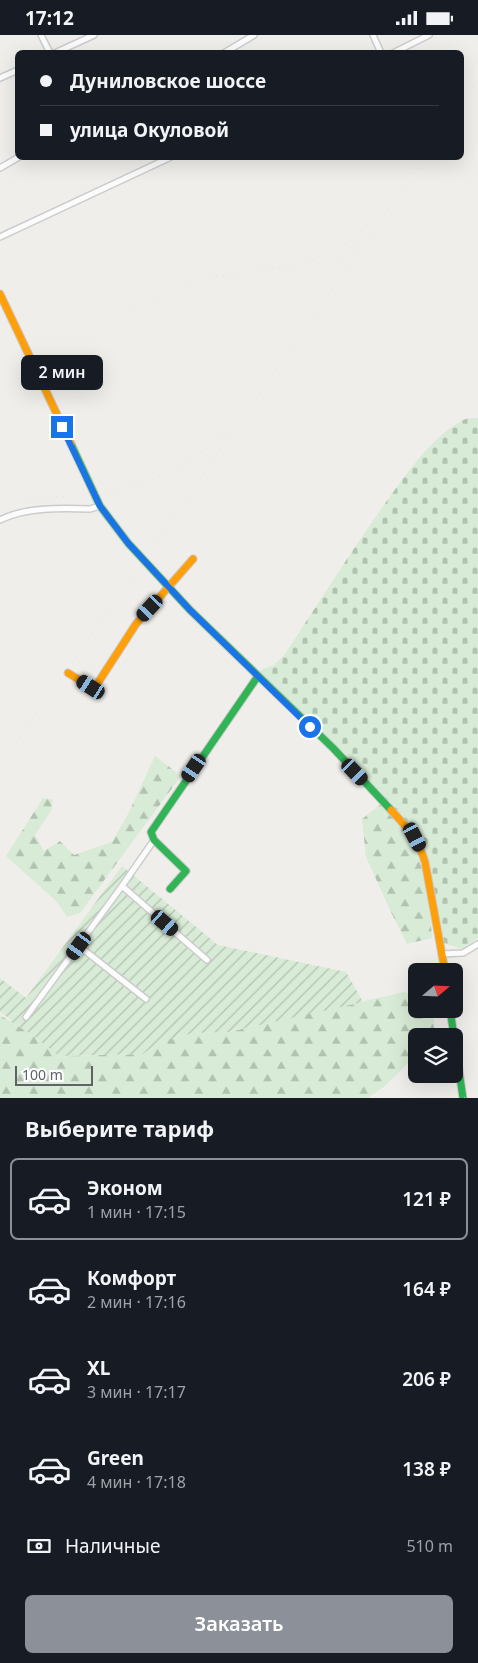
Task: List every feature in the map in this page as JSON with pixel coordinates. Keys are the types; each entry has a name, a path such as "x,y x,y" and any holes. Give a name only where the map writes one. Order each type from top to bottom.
{"street":[{"path":"41,35 48,50"},
{"path":"61,50 94,35"},
{"path":"229,50 254,35"},
{"path":"373,35 380,50"},
{"path":"399,50 429,35"},
{"path":"0,78 15,71"},
{"path":"0,168 15,159"},
{"path":"0,237 166,160"},
{"path":"0,294 100,506 128,543 169,588 365,782 415,837 426,862 444,963"},
{"path":"0,520 23,512 90,509 100,506"},
{"path":"68,673 94,689 136,623 193,559"},
{"path":"170,889 186,871 154,840 151,832 258,677"},
{"path":"26,1017 154,840"},
{"path":"122,886 207,960"},
{"path":"442,954 463,953 478,944"},
{"path":"79,946 146,999"},
{"path":"451,1018 463,1098"}],"green space":[{"path":"478,418 478,938 462,949 441,942 418,837 411,826 320,732 256,672 274,665 285,654 371,523 419,458 451,427 465,419"},
{"path":"155,756 181,776 80,913 67,917 56,901 6,856 43,798 53,800 51,811 35,835 44,851 60,841 74,855 112,842 128,814"},
{"path":"381,804 406,833 416,850 426,889 432,938 407,944 366,857 362,819"},
{"path":"122,866 218,945 346,972 363,1002 228,1032 193,1033 159,1042 143,1054 59,1056 0,1012 0,978 26,998"},
{"path":"404,992 408,993 408,1018 434,1018 434,1028 408,1028 408,1063 386,1085 368,1098 0,1098 0,1015 34,1036 59,1056 143,1054 159,1042 193,1033 229,1032"}],"railway":[{"path":"464,101 478,81"},
{"path":"0,766 423,160"},
{"path":"126,314 176,290 206,279 283,267 321,257 338,249 354,237 387,200"},
{"path":"319,273 357,245 362,238"},
{"path":"471,310 478,300"},
{"path":"0,496 81,496 130,486 167,473 184,464 215,442 229,429"},
{"path":"464,1098 478,1086"}],"traffic: fast":[{"path":"71,444 100,506 128,543 190,610 333,748 391,810"},
{"path":"170,889 186,871 154,840 151,832 258,676"},
{"path":"451,1018 463,1098"}],"traffic: slow":[{"path":"0,294 71,444"},
{"path":"68,673 94,689 136,624 193,559"},
{"path":"391,810 411,834 425,862 444,963"}],"route":[{"path":"62,427 100,506 128,543 190,610 310,727"}]}
